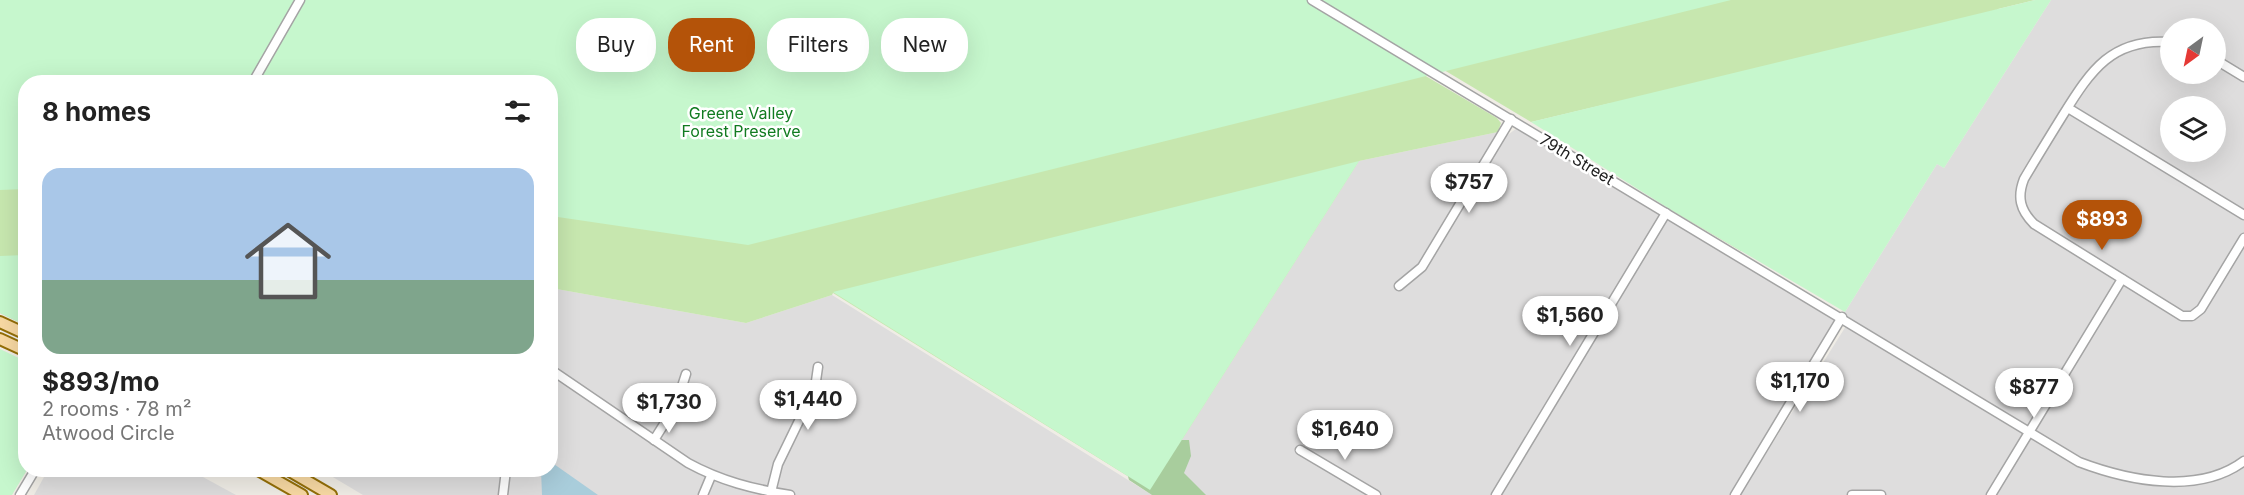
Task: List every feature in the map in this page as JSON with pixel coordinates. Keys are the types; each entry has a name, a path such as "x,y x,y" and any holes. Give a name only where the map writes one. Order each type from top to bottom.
{"main road":[{"path":"0,322 18,330"},
{"path":"0,339 18,347"},
{"path":"270,477 302,495"},
{"path":"300,477 332,495"}],"street":[{"path":"257,75 300,0"},
{"name":"79th Street","path":"1312,0 1842,317 2079,462 2103,471 2167,482 2203,482 2229,472 2244,461"},
{"path":"2160,43 2138,44 2111,55 2093,70 2024,178 2020,191 2021,205 2034,224 2182,316 2192,316 2201,309 2244,238"},
{"path":"2226,66 2244,77"},
{"path":"2068,108 2244,215"},
{"path":"1399,286 1422,267 1511,119"},
{"path":"1496,495 1666,213"},
{"path":"1991,495 2122,279"},
{"path":"1735,495 1842,317"},
{"path":"771,492 778,464 815,388 818,367"},
{"path":"558,374 711,476 730,484 790,495"},
{"path":"654,440 676,405 686,374"},
{"path":"1300,450 1376,495"},
{"path":"703,495 711,476"},
{"path":"20,495 31,477"},
{"path":"504,495 505,477"},
{"path":"1852,495 1881,495"}],"shaded area":[{"path":"2051,0 2244,0 2244,495 1740,495 1846,326 1845,312 1937,164 1944,168"},
{"path":"1517,128 1842,317 1735,495 1199,495 1162,471 1359,161 1498,132 1505,137"},
{"path":"558,289 746,323 832,295 1152,495 363,495 333,477 558,477"},
{"path":"44,477 203,477 236,495 34,495"}],"green space":[{"name":"Greene Valley Forest Preserve","path":"0,0 1731,0 748,245 558,217 558,75 18,75 18,189 0,190"},
{"path":"1452,0 2035,0 1998,9 1741,251 1668,208 1611,103 1531,122 1444,70 1501,56"},
{"path":"2035,0 2051,0 1944,168 1937,164 1845,312 1668,208 1531,122"},
{"path":"1424,75 1497,118 1501,123 1498,132 1359,161 1150,490 833,293 746,323 558,289 558,177"},
{"path":"1359,161 1150,490 833,292"},
{"path":"18,176 18,322 0,313 0,182"},
{"path":"18,255 18,322 0,313 0,256"},
{"path":"0,349 18,358 18,477 23,477 12,495 0,495"},
{"path":"1175,440 1189,440 1191,456 1184,473 1206,495 1152,495 1129,480 1125,466"}],"water":[{"path":"558,467 598,495 542,495 541,477 558,477"}]}
